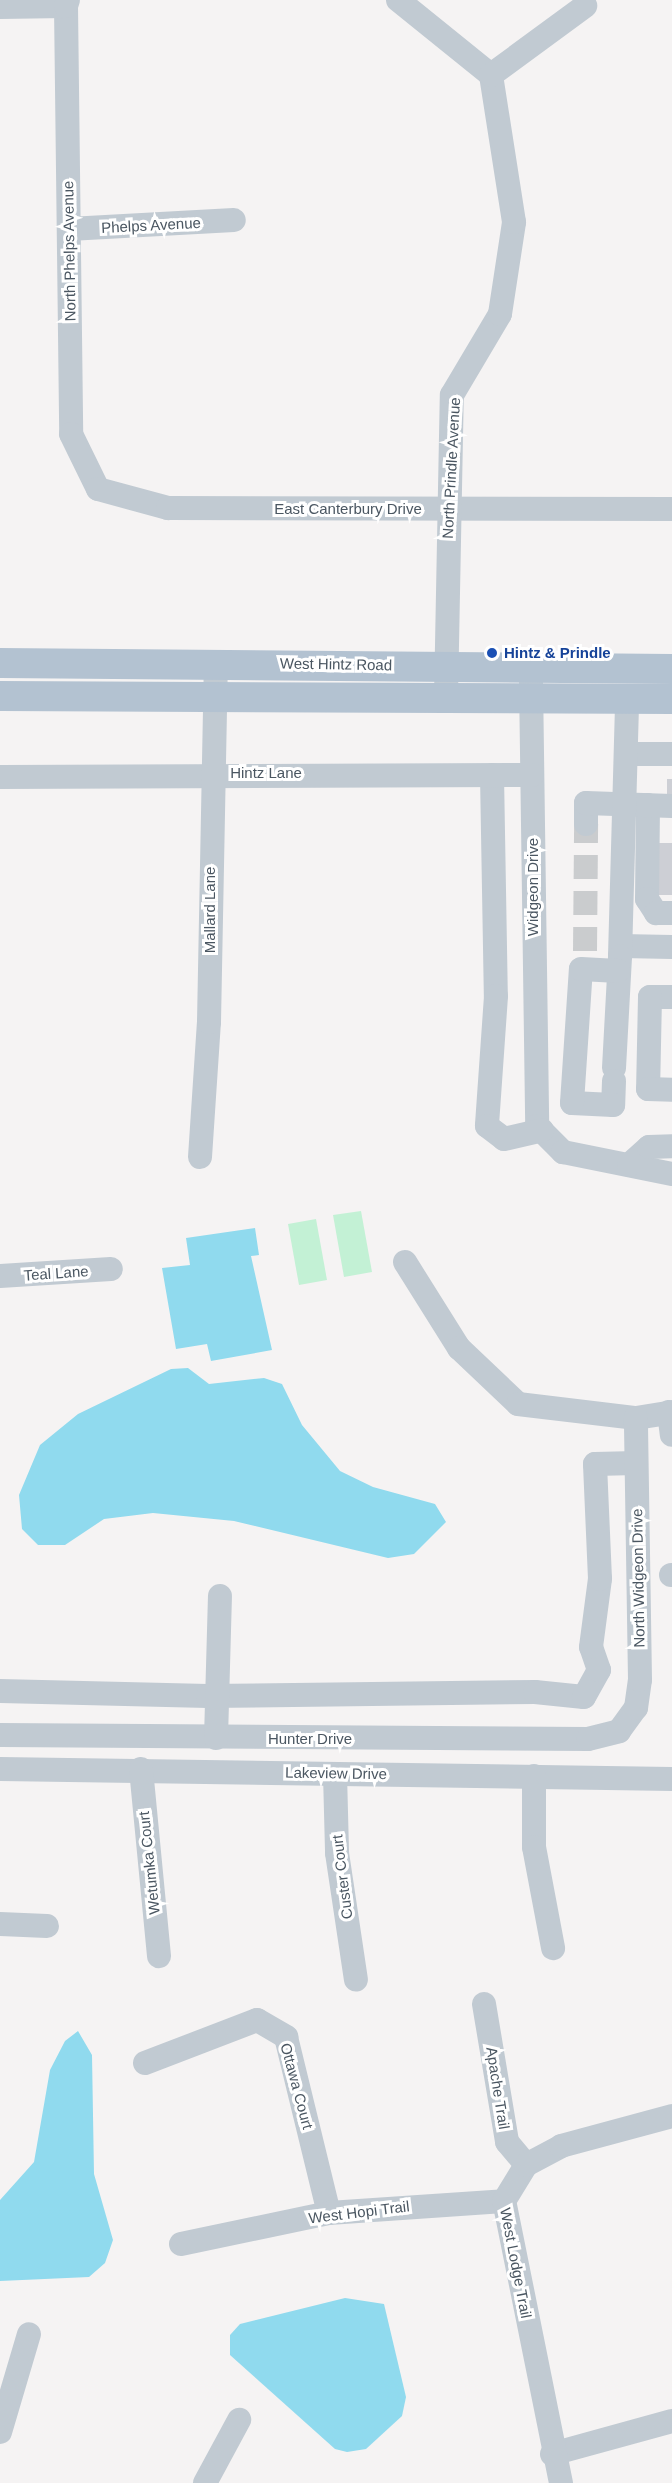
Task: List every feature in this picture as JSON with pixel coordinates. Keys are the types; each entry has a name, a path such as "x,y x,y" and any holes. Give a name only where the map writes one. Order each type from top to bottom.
{"main road":[{"name":"West Hintz Road","path":"0,663 531,665 672,669"},
{"path":"0,696 672,699"}],"street":[{"path":"398,0 490,75 585,6"},
{"path":"0,7 67,3"},
{"name":"North Phelps Avenue","path":"67,3 71,434 98,489"},
{"name":"North Prindle Avenue","path":"446,697 447,510 452,395 500,314 514,222 490,75"},
{"name":"Phelps Avenue","path":"69,229 234,220"},
{"name":"East Canterbury Drive","path":"98,489 168,508 672,509"},
{"name":"Mallard Lane","path":"200,1157 209,1022 211,773 216,663"},
{"name":"Widgeon Drive","path":"531,665 538,1119"},
{"path":"627,699 628,754 638,805 647,899 656,913 672,913"},
{"path":"628,754 672,754"},
{"name":"Hintz Lane","path":"0,777 211,773 532,775"},
{"path":"492,775 496,996 487,1126 504,1139 538,1119 563,1152 672,1174"},
{"path":"586,824 586,803 672,806"},
{"path":"638,805 620,958 612,1105 572,1103 584,959 620,958 672,947"},
{"path":"672,997 650,997 648,1089 672,1090"},
{"path":"628,1166 649,1147 672,1146"},
{"path":"405,1262 459,1348 518,1404 671,1420"},
{"name":"Teal Lane","path":"0,1276 111,1269"},
{"name":"North Widgeon Drive","path":"619,1731 636,1708 640,1667 636,1418"},
{"path":"0,1691 217,1696 535,1692 584,1697 599,1670 591,1647 600,1579 595,1464 636,1463"},
{"path":"216,1738 220,1596"},
{"path":"599,1670 640,1667"},
{"name":"Hunter Drive","path":"0,1735 216,1738 588,1738 619,1731"},
{"name":"Lakeview Drive","path":"0,1769 141,1769 672,1779"},
{"name":"Wetumka Court","path":"141,1769 159,1956"},
{"name":"Custer Court","path":"335,1774 337,1854 356,1980"},
{"path":"534,1776 534,1847 553,1948"},
{"path":"0,1924 47,1926"},
{"name":"Apache Trail","path":"484,2004 507,2142 526,2165"},
{"name":"Ottawa Court","path":"145,2063 257,2020 286,2037 329,2212"},
{"path":"526,2165 561,2146 672,2116"},
{"name":"West Lodge Trail","path":"526,2165 504,2201 552,2454 561,2483"},
{"name":"West Hopi Trail","path":"181,2244 329,2212 504,2201"},
{"path":"0,2432 29,2334"},
{"path":"205,2483 239,2420"},
{"path":"552,2454 672,2421"}],"green space":[{"path":"361,1211 372,1272 344,1277 333,1215"},
{"path":"316,1219 327,1280 299,1285 288,1224"}],"water":[{"path":"255,1228 259,1255 251,1256 272,1350 211,1361 207,1344 176,1349 162,1268 190,1265 186,1238"},
{"path":"188,1368 209,1384 264,1378 282,1384 302,1425 340,1471 373,1487 435,1504 446,1522 414,1554 388,1558 234,1521 153,1513 104,1519 65,1545 38,1545 22,1529 19,1495 40,1445 78,1414 171,1369"},
{"path":"78,2031 92,2055 94,2174 113,2240 105,2263 89,2277 0,2281 0,2200 34,2162 50,2070 65,2041"},
{"path":"345,2298 384,2304 406,2397 402,2416 366,2449 347,2452 335,2449 230,2355 230,2335 240,2324"}],"building":[{"path":"667,779 672,779 672,801 667,801"},
{"path":"657,843 672,843 672,895 657,895"}],"tunnel":[{"path":"585,951 586,824"}],"place":[{"name":"Hintz & Prindle","path":"492,653"}]}
